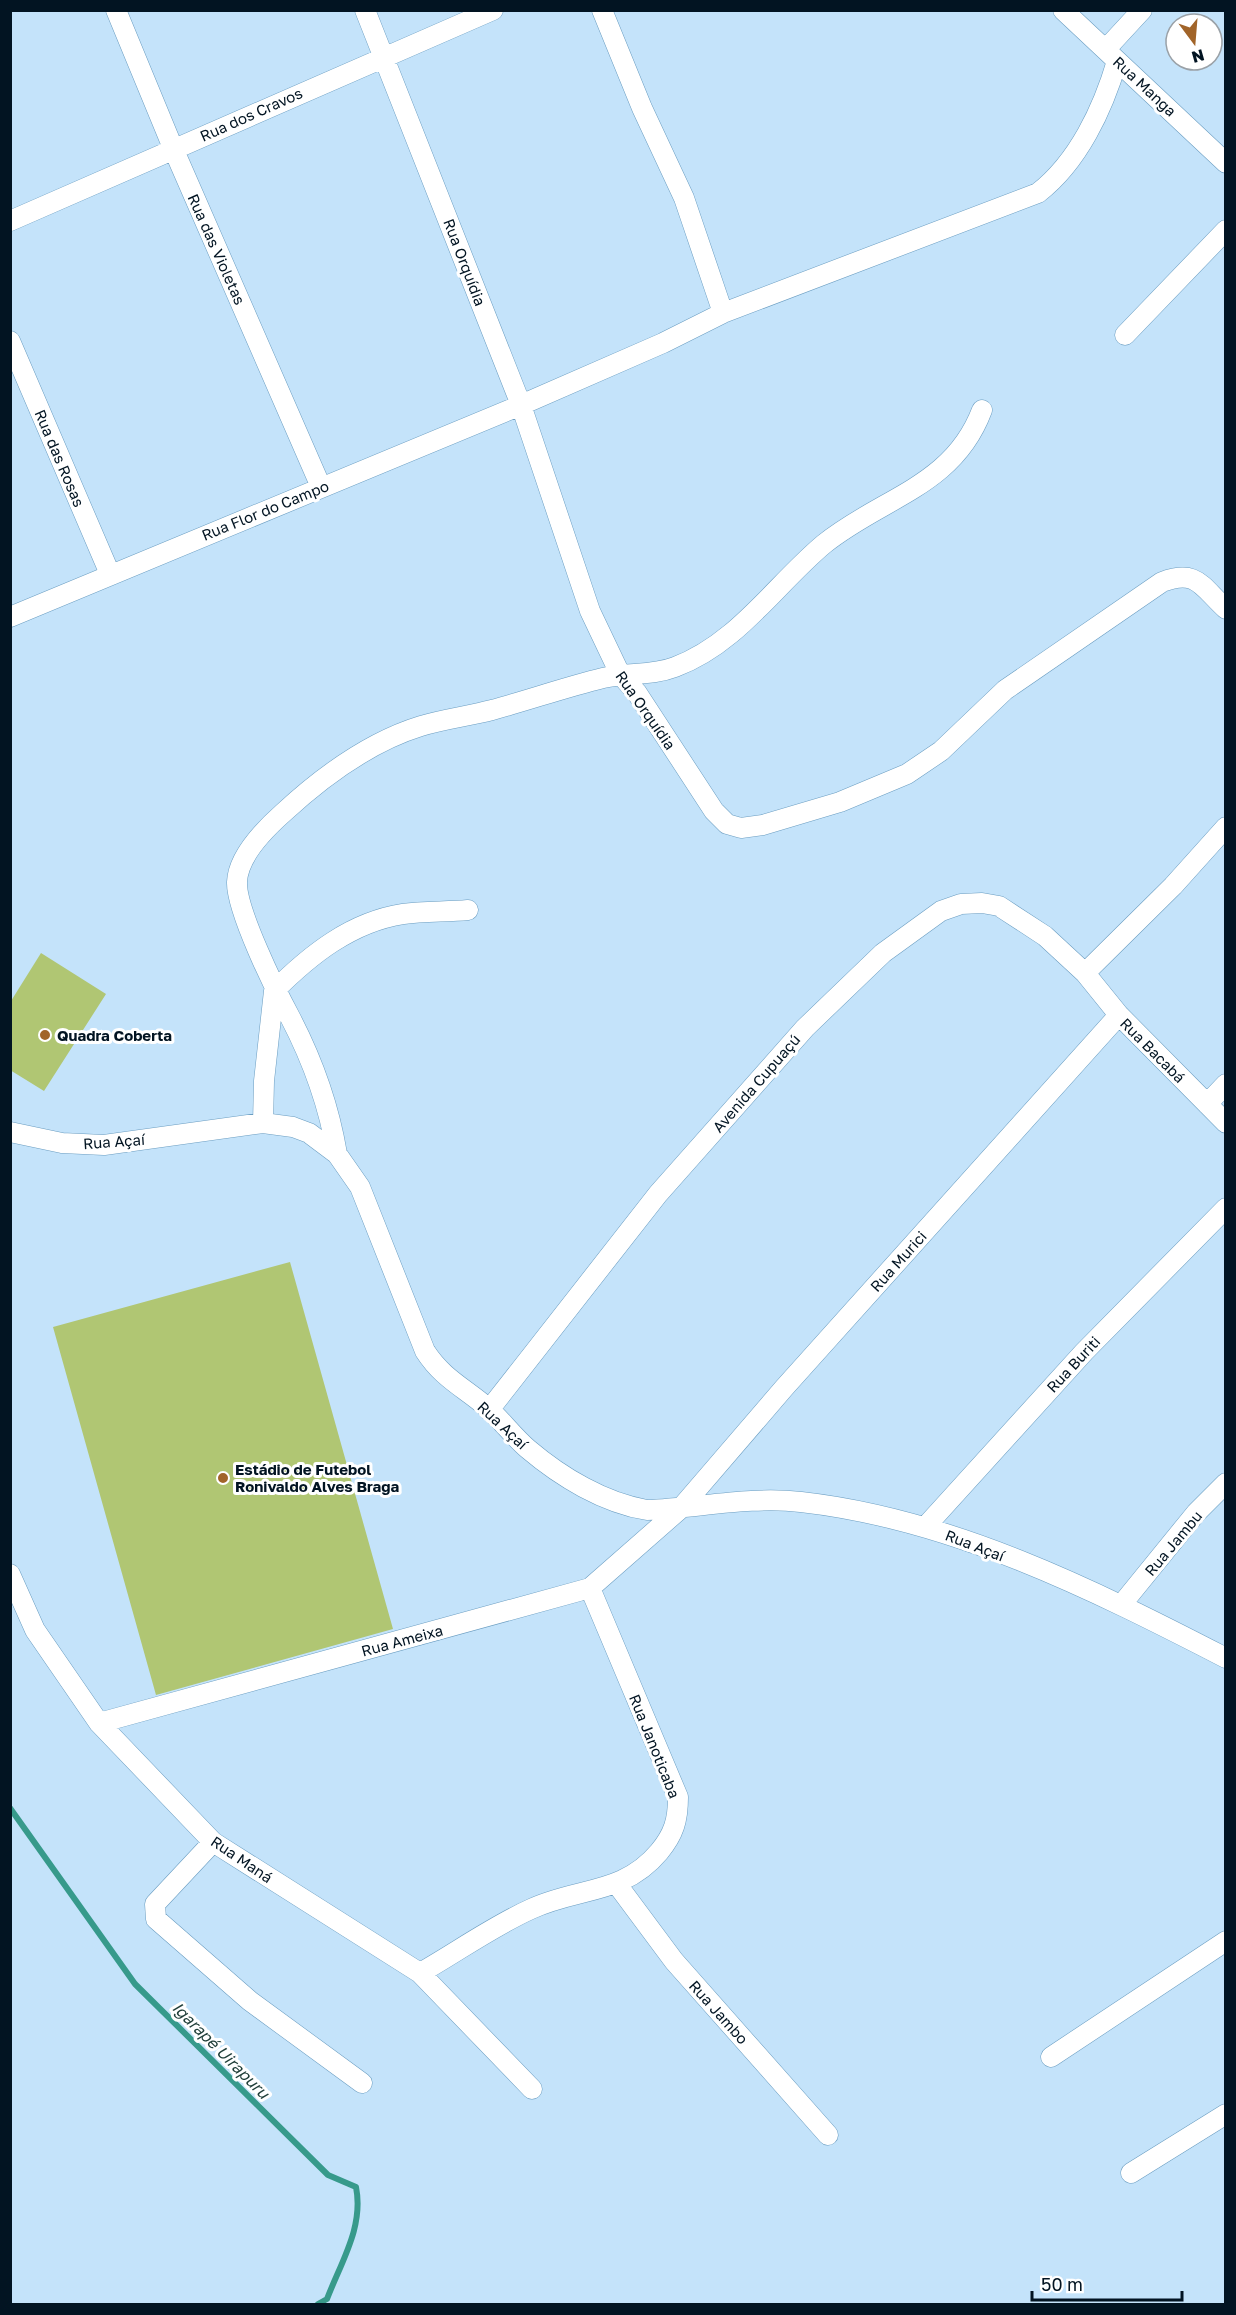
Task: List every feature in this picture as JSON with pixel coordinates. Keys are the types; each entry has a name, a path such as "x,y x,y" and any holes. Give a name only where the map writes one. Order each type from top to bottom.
{"street":[{"name":"Rua das Violetas","path":"116,10 173,148 321,487"},
{"name":"Rua Orquídia","path":"365,10 521,405 529,437 590,611 620,674 637,693 714,811 728,824 741,828 763,825 840,802 907,774 941,751 987,704 1005,690 1162,582 1184,575 1194,579 1226,609"},
{"name":"Rua dos Cravos","path":"10,221 493,10"},
{"path":"602,10 642,108 684,198 723,313"},
{"name":"Rua Manga","path":"1063,10 1226,163"},
{"path":"1112,55 1142,10"},
{"name":"Rua Flor do Campo","path":"10,617 521,405 663,344 723,313 1038,193 1054,180 1083,138 1108,93 1112,55"},
{"path":"1125,335 1226,230"},
{"name":"Rua das Rosas","path":"10,341 110,574"},
{"path":"337,1154 324,1094 290,1018 274,991 237,885 243,861 273,822 307,791 346,762 383,742 419,727 491,710 620,674 673,668 717,644 745,622 825,544 905,495 939,471 973,435 982,410"},
{"path":"1085,973 1173,886 1226,827"},
{"name":"Avenida Cupuaçú","path":"489,1410 658,1194 805,1028 891,947 941,911 961,904 982,903 999,906 1017,916 1045,936 1085,973"},
{"path":"263,1123 264,1081 274,991 317,952 343,935 369,923 403,914 468,910"},
{"name":"Rua Bacabá","path":"1085,973 1119,1015 1226,1123"},
{"name":"Rua Murici","path":"680,1509 784,1388 1119,1015"},
{"path":"1207,1104 1226,1084"},
{"name":"Rua Açaí","path":"10,1132 62,1143 104,1145 263,1123 293,1126 309,1133 337,1154 360,1187 425,1351 444,1376 489,1410 528,1449 576,1483 628,1507 647,1510 680,1509 763,1500 801,1502 926,1526 1122,1605 1226,1658"},
{"name":"Rua Buriti","path":"926,1526 1083,1352 1226,1208"},
{"name":"Rua Jambu","path":"1122,1605 1196,1513 1226,1483"},
{"name":"Rua Ameixa","path":"99,1723 590,1588 680,1509"},
{"name":"Rua Maná","path":"10,1574 35,1630 99,1723 213,1842 420,1973 532,2089"},
{"name":"Rua Janoticaba","path":"420,1973 531,1909 633,1877 651,1862 670,1838 678,1820 678,1797 590,1588"},
{"path":"213,1842 155,1904 156,1919 250,2001 362,2083"},
{"name":"Rua Jambo","path":"616,1883 674,1961 828,2135"},
{"path":"1051,2057 1226,1941"},
{"path":"1131,2173 1226,2114"}],"green space":[{"name":"Quadra Coberta","path":"41,953 106,994 44,1091 10,1070 11,1001"},
{"name":"Estádio de Futebol Ronivaldo Alves Braga","path":"290,1262 393,1629 156,1695 53,1327"}],"waterway":[{"name":"Igarapé Uirapuru","path":"10,1808 135,1984 328,2175 356,2187 357,2216 350,2244 327,2299 318,2304"}],"place":[{"name":"Quadra Coberta","path":"45,1035"},
{"name":"Estádio de Futebol Ronivaldo Alves Braga","path":"223,1478"}]}
